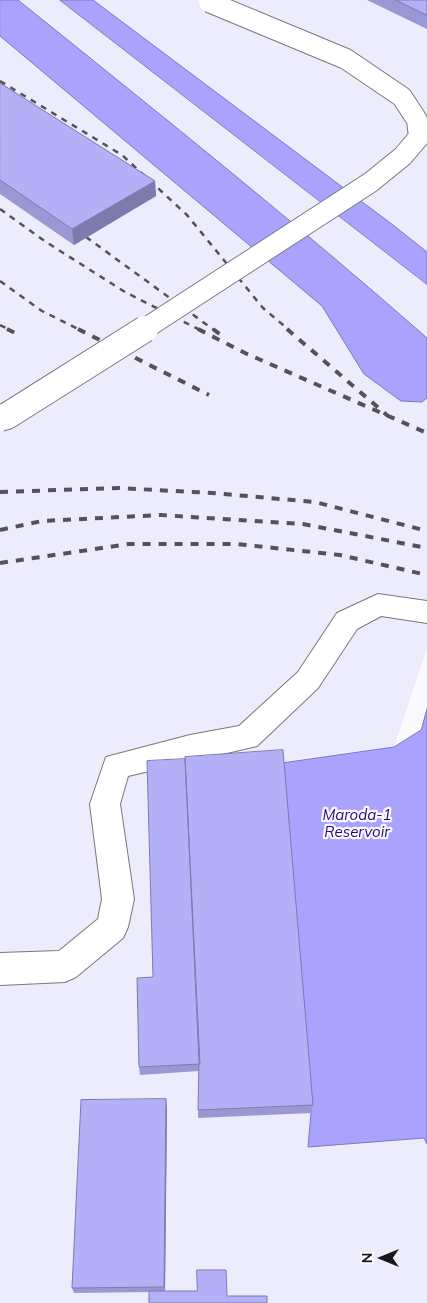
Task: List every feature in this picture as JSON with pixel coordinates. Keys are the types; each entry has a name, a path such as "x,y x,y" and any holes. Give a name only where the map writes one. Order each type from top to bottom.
{"lane":[{"path":"0,418 7,416 102,357 371,182 403,156 419,137 417,120 402,97 346,59 207,1"},
{"path":"0,969 65,966 112,927 118,899 105,804 116,766 190,748 247,737 308,680 347,621 378,605 427,612"}],"shaded area":[{"path":"0,0 427,0 427,648 394,747 282,763 311,1113 308,1147 425,1138 427,1149 427,1303 0,1303"}],"water":[{"path":"0,0 18,0 276,209 427,338 427,398 422,402 401,401 364,374 322,306 0,36"},
{"path":"60,0 93,0 393,225 427,252 427,284"},
{"name":"Maroda-1 Reservoir","path":"427,709 427,1144 424,1138 308,1147 311,1113 282,763 394,747 421,730"}],"building":[{"path":"396,0 427,0 427,15"},
{"path":"0,83 155,181 72,229 0,180"},
{"path":"283,750 313,1105 198,1110 199,1062 185,757"},
{"path":"185,759 200,1064 139,1067 137,978 153,977 147,761"},
{"path":"166,1099 164,1287 72,1288 81,1100"},
{"path":"197,1270 226,1270 227,1296 267,1296 267,1303 149,1303 149,1291 197,1291"}],"railway":[{"path":"0,81 122,155 187,215 263,308 289,330"},
{"path":"0,209 46,242 125,292 200,330"},
{"path":"86,237 214,330"},
{"path":"0,281 42,311 78,329"},
{"path":"0,325 10,330"},
{"path":"7,329 19,335"},
{"path":"78,329 209,395"},
{"path":"198,329 245,353 388,416"},
{"path":"213,329 221,335"},
{"path":"287,329 388,416"},
{"path":"388,416 427,433"},
{"path":"0,492 118,488 212,493 315,502 427,531"},
{"path":"0,530 42,521 161,515 303,524 427,548"},
{"path":"0,563 129,544 237,544 340,555 427,575"}]}
